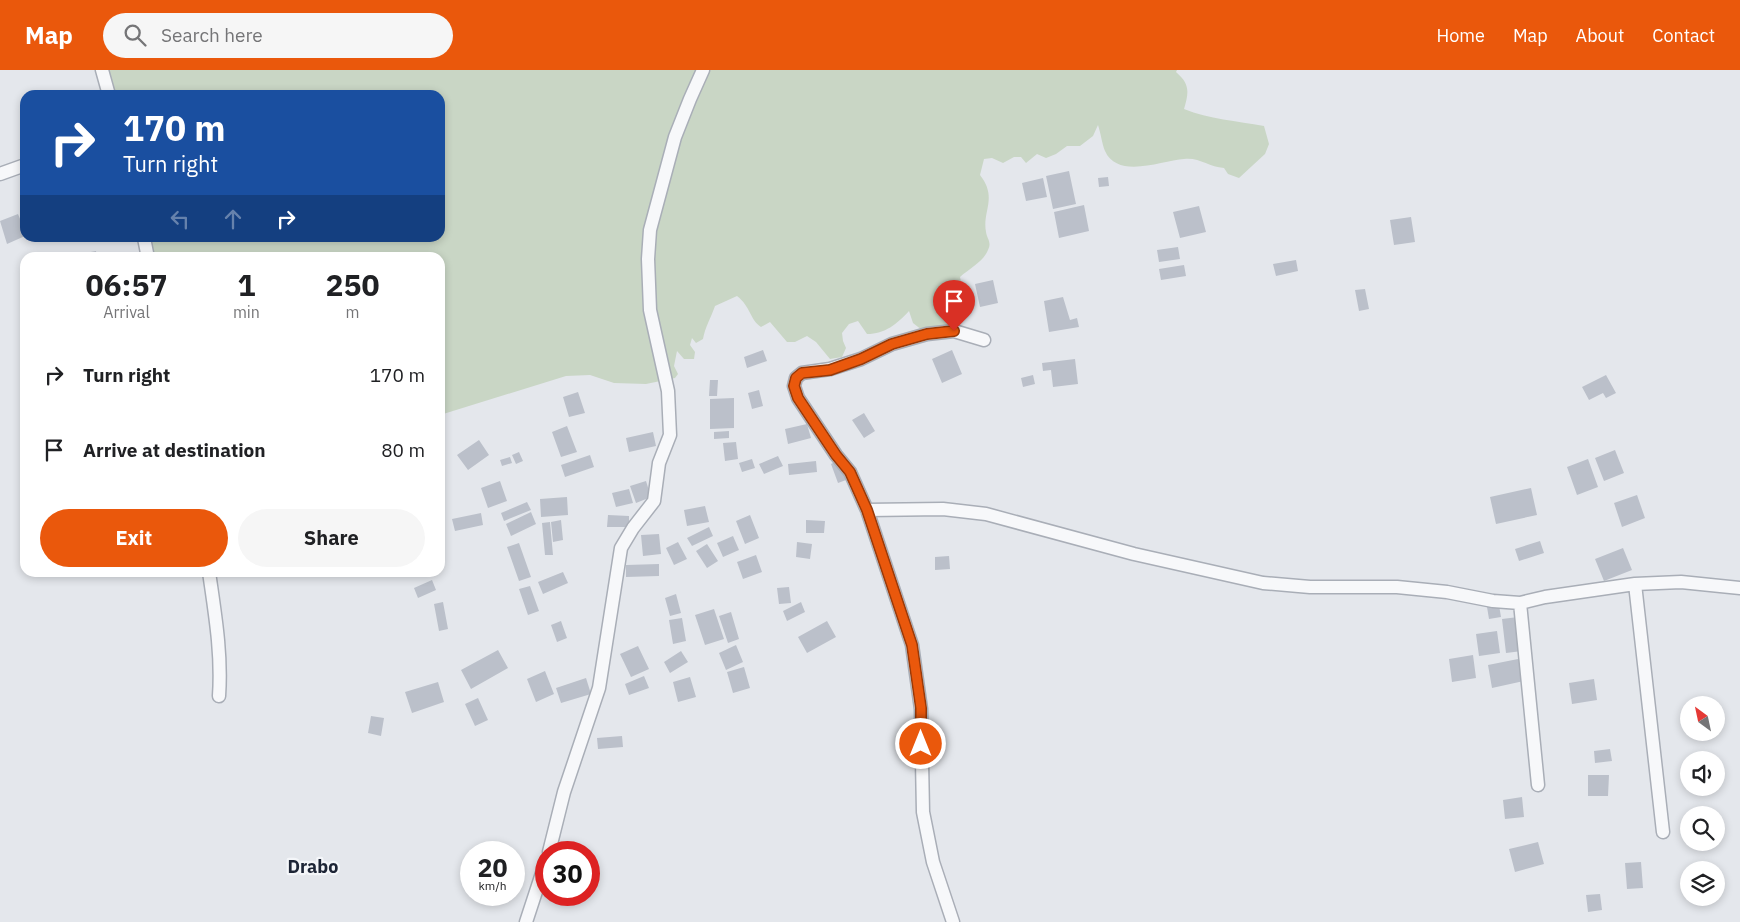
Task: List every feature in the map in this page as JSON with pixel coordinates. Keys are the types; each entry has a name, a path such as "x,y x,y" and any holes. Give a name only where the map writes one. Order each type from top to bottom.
{"street":[{"path":"102,70 108,90"},
{"path":"552,841 564,792 599,688 621,548 633,528 654,501 659,463 670,435 668,391 650,310 648,249 654,214 675,137 703,70"},
{"path":"0,174 20,167"},
{"path":"953,922 933,862 923,812 921,708 912,645 867,510 850,472 836,455 798,398 794,386 796,378 802,373 830,370 861,359 892,344 927,334 954,331 984,340"},
{"path":"867,510 942,509 986,514 1134,554 1263,583 1310,587 1397,587 1520,603 1545,597 1635,584 1681,582 1740,588"},
{"path":"210,577 220,654 219,696"},
{"path":"1635,584 1663,832"},
{"path":"1520,603 1538,785"},
{"path":"526,922 535,895"}],"green space":[{"path":"102,70 1177,70 1176,72 1184,80 1187,89 1184,109 1213,117 1264,126 1269,144 1265,154 1239,178 1228,174 1224,168 1189,159 1142,166 1130,167 1120,165 1111,160 1105,151 1098,125 1093,136 1080,146 1067,146 1046,158 1037,154 1026,163 1021,157 1014,157 1003,163 992,158 984,159 980,175 985,183 989,198 985,224 989,247 980,261 960,277 965,305 962,318 954,331 927,334 913,323 909,311 890,327 873,334 867,334 858,321 849,324 842,333 846,348 842,357 830,359 816,342 807,336 795,342 787,342 770,322 761,327 757,324 742,300 737,296 715,306 703,339 696,343 692,338 690,345 695,352 694,359 684,359 677,351 674,366 678,374 675,378 646,384 614,383 590,375 566,376 445,413 445,252 147,252 145,242 445,242 445,90 108,90"}],"building":[{"path":"1069,171 1076,204 1053,209 1046,176"},
{"path":"1108,177 1109,186 1099,187 1098,178"},
{"path":"1043,178 1047,197 1026,201 1022,183"},
{"path":"1084,205 1089,231 1059,238 1054,212"},
{"path":"1199,206 1206,232 1180,238 1173,212"},
{"path":"18,214 20,219 20,238 7,244 0,221"},
{"path":"1411,217 1415,242 1394,245 1390,220"},
{"path":"1178,247 1180,259 1159,262 1157,250"},
{"path":"1296,260 1298,271 1276,276 1273,264"},
{"path":"1184,265 1186,276 1161,280 1159,269"},
{"path":"993,280 998,303 980,307 975,284"},
{"path":"1365,289 1369,309 1359,311 1355,290"},
{"path":"1063,297 1070,320 1077,318 1079,327 1049,332 1044,301"},
{"path":"763,350 767,361 747,368 744,357"},
{"path":"952,350 962,374 942,383 932,359"},
{"path":"1075,359 1078,384 1053,387 1051,370 1043,371 1042,363"},
{"path":"1033,375 1035,384 1023,387 1021,378"},
{"path":"1606,375 1616,393 1606,398 1603,393 1589,400 1582,387"},
{"path":"710,380 718,380 717,396 709,396"},
{"path":"759,390 763,406 752,409 748,393"},
{"path":"578,392 585,413 569,417 563,397"},
{"path":"734,398 734,428 710,429 710,399"},
{"path":"864,413 875,431 864,438 852,420"},
{"path":"807,424 811,438 788,444 785,429"},
{"path":"567,426 577,452 561,457 552,432"},
{"path":"729,431 729,438 714,439 714,432"},
{"path":"653,432 656,446 629,452 626,438"},
{"path":"479,440 489,455 468,470 457,455"},
{"path":"736,442 738,459 725,461 723,443"},
{"path":"1615,450 1624,473 1604,481 1595,458"},
{"path":"519,452 523,461 516,464 512,455"},
{"path":"590,455 594,467 565,477 561,465"},
{"path":"778,456 783,466 764,474 759,464"},
{"path":"510,457 512,463 502,466 500,460"},
{"path":"752,459 755,468 742,472 739,463"},
{"path":"1588,459 1598,487 1577,495 1567,467"},
{"path":"839,460 846,480 838,483 831,464"},
{"path":"816,461 817,472 789,475 788,464"},
{"path":"500,481 507,501 488,508 481,488"},
{"path":"646,481 651,497 636,503 630,486"},
{"path":"1531,488 1537,515 1496,524 1490,497"},
{"path":"629,489 633,503 616,507 612,493"},
{"path":"1637,495 1645,518 1622,527 1614,503"},
{"path":"567,497 568,515 541,517 540,499"},
{"path":"527,502 531,510 504,521 501,513"},
{"path":"705,506 709,522 687,526 684,510"},
{"path":"531,512 536,524 511,536 506,524"},
{"path":"481,513 483,525 455,531 452,519"},
{"path":"608,515 629,516 629,527 607,527"},
{"path":"750,515 759,538 745,544 736,521"},
{"path":"561,520 563,540 553,542 551,522"},
{"path":"806,520 825,521 824,533 806,533"},
{"path":"550,522 553,555 545,555 542,523"},
{"path":"709,527 713,536 692,546 687,538"},
{"path":"659,534 661,554 643,556 641,535"},
{"path":"733,536 739,550 723,557 717,543"},
{"path":"1540,541 1544,553 1519,561 1515,549"},
{"path":"678,542 687,559 674,565 666,548"},
{"path":"797,542 812,544 810,559 796,557"},
{"path":"519,543 531,577 519,581 507,547"},
{"path":"707,544 718,561 707,568 696,551"},
{"path":"1623,548 1632,570 1604,581 1595,559"},
{"path":"756,555 762,572 743,579 737,562"},
{"path":"949,556 950,569 935,570 935,557"},
{"path":"659,564 659,576 626,577 626,565"},
{"path":"563,572 568,583 543,594 538,582"},
{"path":"432,580 436,590 418,598 414,588"},
{"path":"530,586 539,611 528,615 519,589"},
{"path":"789,587 791,603 779,604 777,588"},
{"path":"676,594 681,613 670,616 665,598"},
{"path":"443,602 448,629 439,631 434,604"},
{"path":"801,602 805,612 787,621 783,611"},
{"path":"1499,605 1501,617 1489,619 1487,607"},
{"path":"714,609 724,639 705,645 695,615"},
{"path":"731,612 739,639 728,643 719,616"},
{"path":"1527,616 1531,650 1506,653 1502,619"},
{"path":"682,618 686,641 673,644 669,620"},
{"path":"561,621 567,638 557,642 551,625"},
{"path":"827,621 836,637 807,653 798,637"},
{"path":"1497,631 1500,653 1479,656 1476,634"},
{"path":"736,645 743,662 726,670 719,653"},
{"path":"638,646 649,669 631,677 620,654"},
{"path":"498,650 508,668 471,689 461,670"},
{"path":"681,651 688,662 670,673 664,662"},
{"path":"1473,655 1476,678 1452,682 1449,659"},
{"path":"1523,658 1528,680 1492,688 1488,665"},
{"path":"744,667 750,688 733,693 727,672"},
{"path":"545,671 554,694 536,702 527,679"},
{"path":"644,676 649,688 629,695 625,684"},
{"path":"690,677 696,697 678,702 673,682"},
{"path":"586,678 591,694 561,703 556,688"},
{"path":"1594,679 1597,700 1572,704 1569,683"},
{"path":"438,682 444,702 412,713 405,692"},
{"path":"478,698 488,720 475,726 465,704"},
{"path":"371,716 384,718 381,736 368,733"},
{"path":"622,736 623,747 598,749 597,738"},
{"path":"1610,749 1612,761 1595,763 1594,751"},
{"path":"1588,775 1609,775 1608,796 1588,796"},
{"path":"1522,797 1524,817 1505,819 1503,800"},
{"path":"1538,842 1544,864 1515,872 1509,849"},
{"path":"1641,862 1643,888 1627,889 1625,863"},
{"path":"1600,894 1602,910 1588,912 1586,895"}],"district":[{"name":"Drabo","path":"313,866"}],"route":[{"path":"921,744 921,708 912,645 867,510 850,472 836,455 798,398 794,386 796,378 802,373 830,370 861,359 892,344 927,334 954,331"}]}
